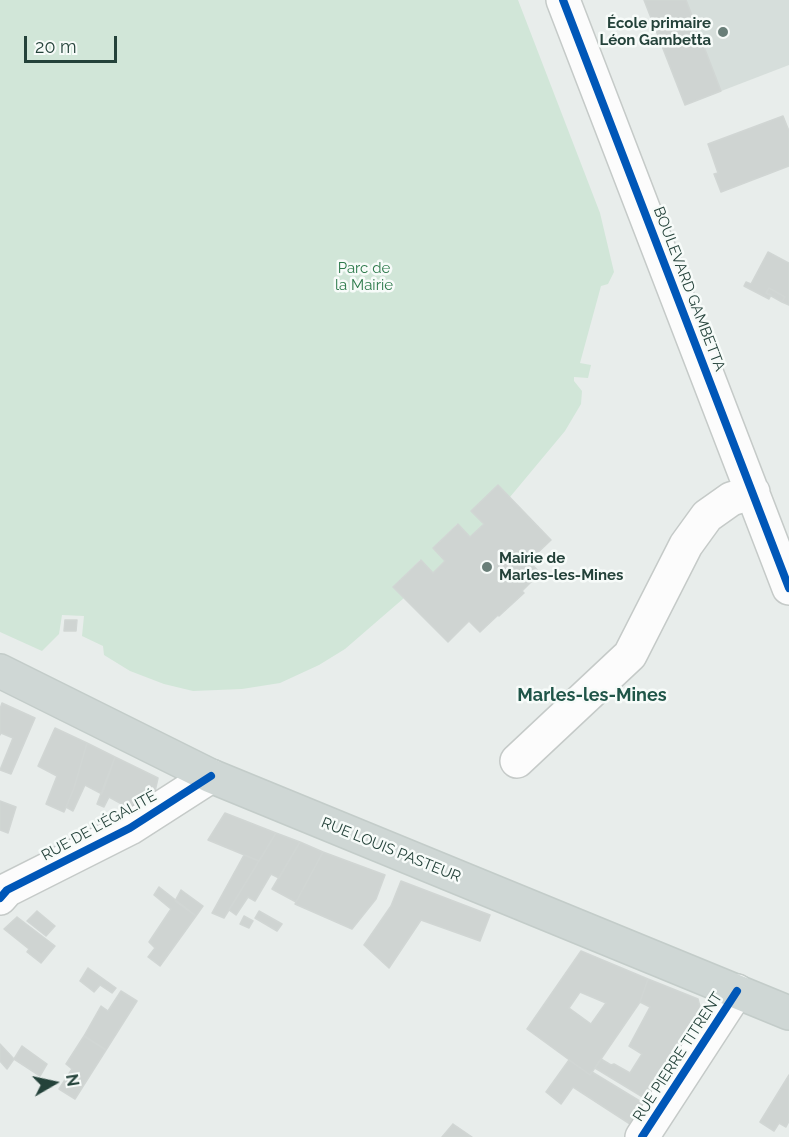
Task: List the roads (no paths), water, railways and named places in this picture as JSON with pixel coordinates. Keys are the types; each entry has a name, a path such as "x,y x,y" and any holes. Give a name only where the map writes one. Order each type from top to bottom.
{"main road":[{"name":"RUE LOUIS PASTEUR","path":"0,671 212,776 789,1013"}],"street":[{"name":"BOULEVARD GAMBETTA","path":"563,0 789,588"},
{"path":"517,761 630,655 686,545 707,516 731,499 753,492"},
{"name":"RUE DE L'ÉGALITÉ","path":"0,898 7,890 130,828 212,776"},
{"name":"RUE PIERRE TITRENT","path":"642,1137 737,992"}],"place":[{"name":"École primaire Léon Gambetta","path":"723,32"},
{"name":"Mairie de Marles-les-Mines","path":"487,567"}],"district":[{"name":"Marles-les-Mines","path":"592,696"}],"park label":[{"name":"Parc de la Mairie","path":"364,276"}]}
